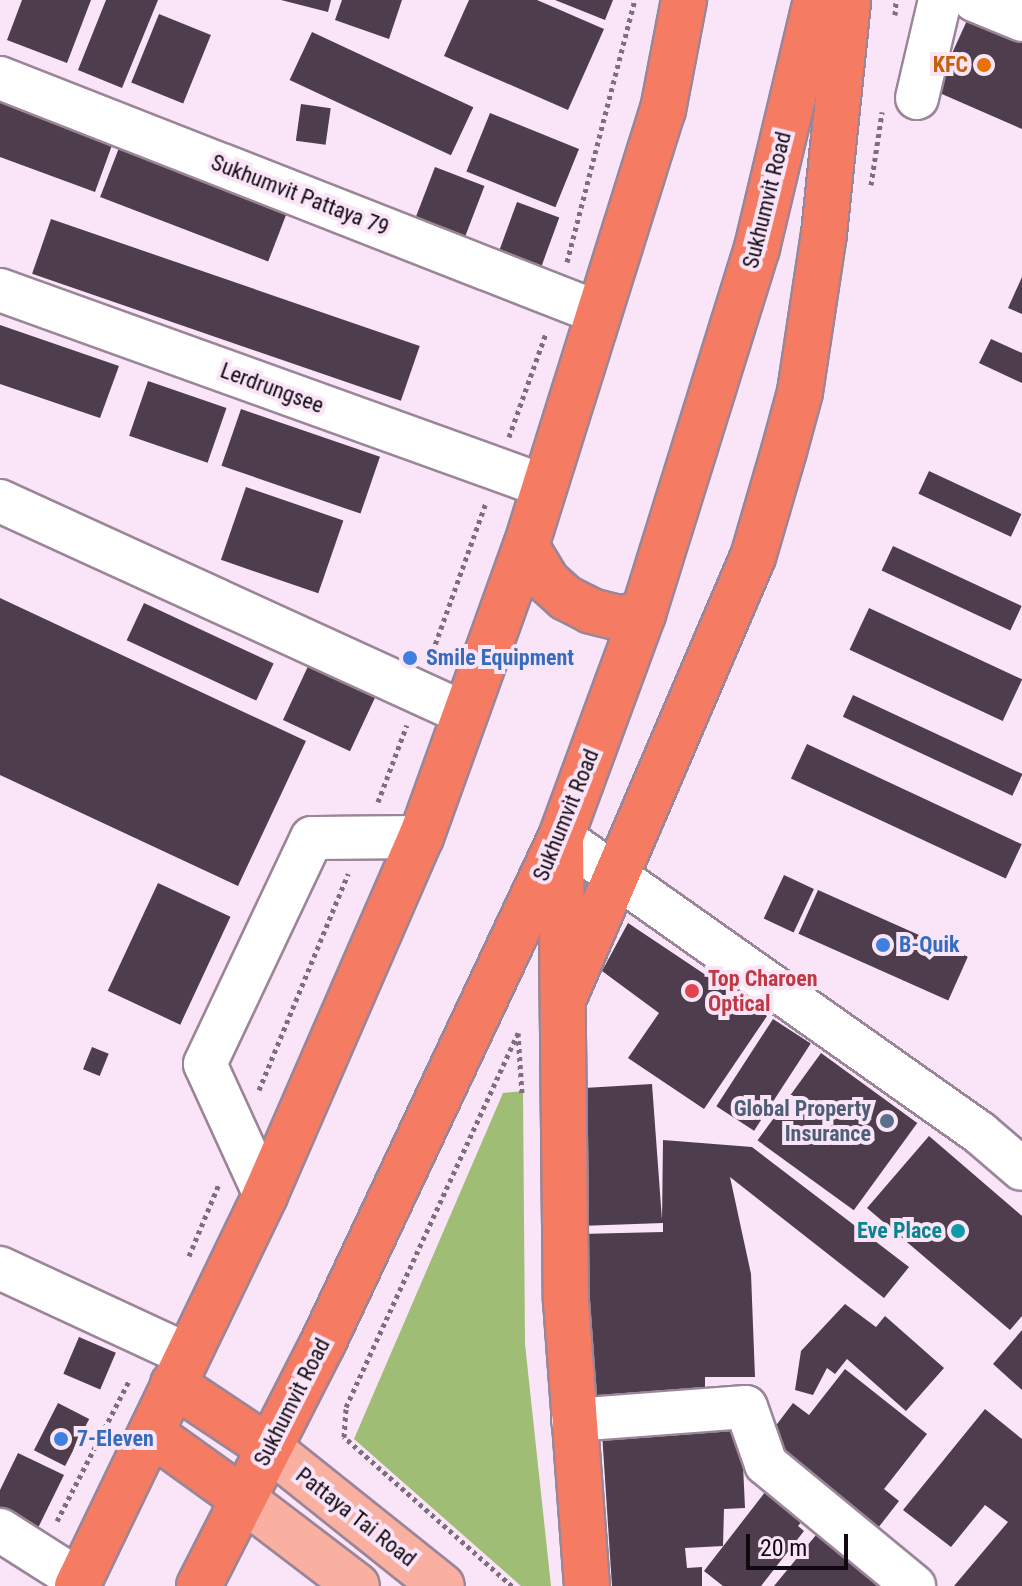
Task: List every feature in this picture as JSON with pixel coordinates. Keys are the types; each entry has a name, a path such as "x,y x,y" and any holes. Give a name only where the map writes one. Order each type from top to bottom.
{"highway":[{"path":"78,1583 265,1195 421,837 526,546 663,110 684,0"},
{"name":"Sukhumvit Road","path":"199,1586 269,1448 561,837 643,614 757,248 816,0"},
{"path":"566,993 618,879 753,557 800,392 824,234 848,0"},
{"path":"526,546 547,581 566,598 591,611 620,618 643,614"},
{"path":"561,837 566,993 566,1301 587,1586"},
{"path":"180,1370 269,1448"},
{"path":"151,1433 243,1499"}],"main road":[{"name":"Pattaya Tai Road","path":"269,1448 442,1586"},
{"path":"243,1499 357,1586"}],"street":[{"path":"901,99 940,0"},
{"path":"974,0 1022,20"},
{"name":"Sukhumvit Pattaya 79","path":"0,78 599,313"},
{"name":"Lerdrungsee","path":"0,290 544,486"},
{"path":"0,501 466,714"},
{"path":"265,1195 205,1064 312,838 421,837"},
{"path":"561,837 980,1133 1022,1169"},
{"path":"0,1268 180,1370"},
{"path":"573,1420 746,1407 766,1464 914,1586"},
{"path":"0,1530 78,1583"}],"path":[{"path":"893,28 896,0"},
{"path":"871,190 901,99"},
{"path":"512,1586 344,1437 346,1407 518,1033 523,1110"}],"green space":[{"path":"523,1091 525,1344 551,1586 521,1586 354,1439 503,1093"}],"building":[{"path":"22,0 91,0 67,63 7,40"},
{"path":"106,0 158,0 122,88 78,70"},
{"path":"281,0 331,0 328,12"},
{"path":"342,0 402,0 389,39 335,20"},
{"path":"469,0 537,0 604,29 568,110 444,56"},
{"path":"555,0 613,0 605,20"},
{"path":"159,14 211,35 183,104 131,83"},
{"name":"KFC","path":"969,16 1022,40 1022,129 935,91"},
{"path":"312,32 473,107 451,155 290,80"},
{"path":"0,95 115,137 95,192 0,157"},
{"path":"301,104 331,108 326,145 296,141"},
{"path":"490,113 579,149 555,207 466,171"},
{"path":"122,140 290,205 268,261 100,197"},
{"path":"435,167 484,186 465,236 416,217"},
{"path":"517,202 559,217 542,266 499,251"},
{"path":"51,219 420,346 401,401 32,274"},
{"path":"1022,277 1022,314 1008,308"},
{"path":"0,325 119,366 100,418 0,384"},
{"path":"991,339 1022,353 1022,383 979,363"},
{"path":"148,381 226,408 208,463 129,436"},
{"path":"241,409 380,457 360,514 221,466"},
{"path":"929,471 1021,514 1011,537 918,494"},
{"path":"246,487 343,521 318,593 221,560"},
{"path":"893,546 1022,606 1010,630 882,570"},
{"path":"0,598 306,741 238,886 0,775"},
{"path":"144,603 274,663 256,701 127,640"},
{"path":"869,608 1022,679 1003,721 850,650"},
{"path":"310,662 377,693 350,751 283,720"},
{"path":"853,695 1022,774 1012,796 843,717"},
{"path":"807,744 1022,844 1006,879 791,778"},
{"path":"784,875 814,889 794,932 764,919"},
{"path":"158,883 231,917 180,1025 108,991"},
{"name":"B-Quik","path":"818,890 968,957 948,1001 798,934"},
{"path":"628,923 767,1016 704,1109 628,1058 659,1013 602,971"},
{"path":"773,1019 811,1044 754,1131 716,1106"},
{"path":"92,1047 109,1054 100,1076 83,1069"},
{"path":"821,1053 917,1123 854,1210 758,1140"},
{"path":"652,1084 662,1220 663,1140 752,1147 909,1267 884,1298 730,1177 751,1274 755,1377 705,1377 705,1401 587,1407 581,1234 663,1232 663,1223 579,1226 584,1088"},
{"name":"Eve Place","path":"929,1136 1022,1216 1022,1316 1010,1330 867,1208"},
{"path":"845,1304 876,1327 885,1316 944,1368 906,1411 847,1359 835,1374 827,1368 813,1395 795,1390 801,1351"},
{"path":"1022,1330 1022,1390 993,1364"},
{"path":"79,1337 116,1353 100,1389 63,1374"},
{"path":"845,1369 927,1434 884,1489 899,1501 878,1528 765,1440 793,1403 809,1415"},
{"path":"58,1403 89,1419 65,1466 34,1450"},
{"path":"985,1409 1022,1439 1022,1586 954,1586 1008,1522 985,1505 951,1547 903,1510"},
{"path":"741,1421 745,1508 724,1509 723,1546 685,1548 687,1568 702,1567 702,1586 612,1586 602,1433"},
{"path":"18,1453 64,1475 36,1532 0,1515 0,1490"},
{"path":"769,1487 806,1516 798,1526 804,1531 761,1586 723,1586 704,1571"},
{"path":"821,1529 887,1586 774,1586"}],"place":[{"name":"KFC","path":"984,65"},
{"name":"Smile Equipment","path":"410,658"},
{"name":"B-Quik","path":"883,945"},
{"name":"Top Charoen Optical","path":"692,991"},
{"name":"Global Property Insurance","path":"887,1121"},
{"name":"Eve Place","path":"958,1231"},
{"name":"7-Eleven","path":"61,1439"}]}
